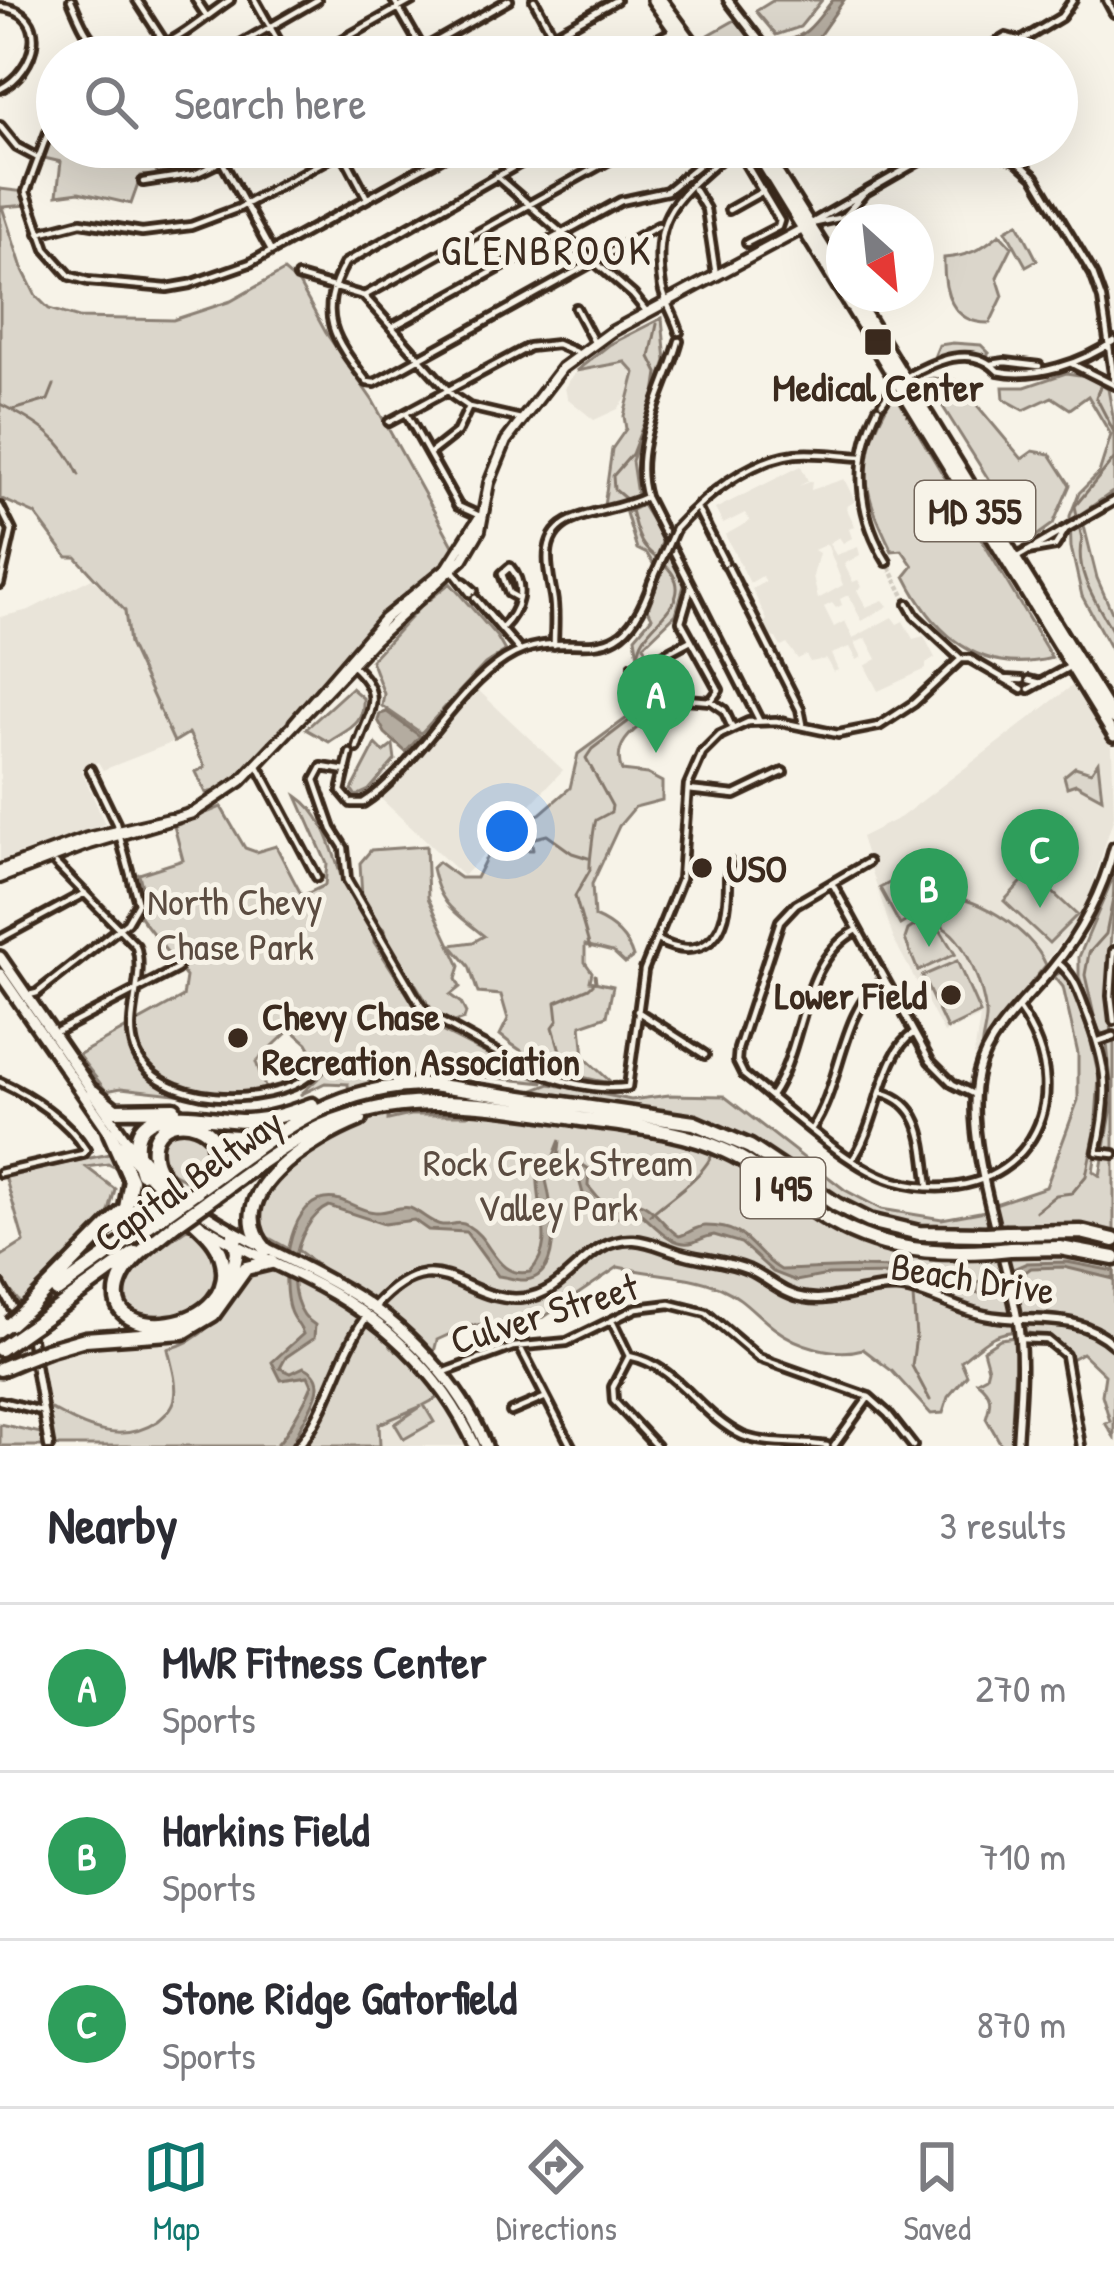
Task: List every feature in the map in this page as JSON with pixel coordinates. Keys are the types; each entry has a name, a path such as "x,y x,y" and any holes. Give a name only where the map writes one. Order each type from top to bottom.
{"highway":[{"name":"Capital Beltway","path":"169,1219 196,1188 297,1120 370,1089 414,1084 694,1123 750,1148 869,1221 919,1233 1081,1232 1114,1240"},
{"path":"142,1173 136,1153 144,1130 164,1114 270,1119 353,1089 370,1089"},
{"path":"93,1092 117,1111 170,1108 216,1119"},
{"path":"0,1369 85,1339 183,1332 213,1314 246,1268 273,1258 253,1233 250,1213 256,1198 285,1165 350,1123 433,1101"},
{"name":"Capital Beltway","path":"0,1349 9,1330 32,1313 286,1146 324,1125 378,1107 433,1101 689,1137 743,1160 827,1220 863,1239 918,1252 1060,1248 1114,1258"},
{"path":"173,1190 156,1166 153,1152 160,1133 179,1121 200,1124 217,1147 215,1162 196,1188"},
{"path":"32,1313 130,1202 131,1180 110,1133"},
{"path":"169,1219 122,1277 118,1291 122,1306 138,1322 182,1322 200,1312 218,1290 221,1254 183,1210"},
{"path":"229,1291 235,1239"}],"main road":[{"path":"657,0 683,36"},
{"name":"MD 355","path":"772,168 1114,736"},
{"path":"0,874 119,832 172,819 218,799 258,766 299,714 350,663 453,572 480,530 497,462 521,419 579,354 806,227"},
{"name":"MD 355","path":"806,227 826,255"},
{"name":"MD 355","path":"863,312 901,380"},
{"name":"MD 355","path":"1011,561 1114,719"},
{"path":"1071,666 1078,667 1096,688"},
{"path":"0,957 136,1153 173,1190 235,1239"},
{"path":"0,974 27,996 110,1133 142,1173 183,1210 370,1312 438,1377 486,1446"},
{"path":"438,1377 476,1446"}],"street":[{"path":"71,0 87,34"},
{"path":"137,0 161,36"},
{"path":"196,0 206,16"},
{"path":"177,36 230,0"},
{"path":"255,0 275,36"},
{"path":"253,36 317,0"},
{"path":"394,0 415,36"},
{"path":"349,36 413,0"},
{"path":"446,36 508,0"},
{"path":"534,0 553,35 616,0"},
{"path":"728,0 755,36"},
{"path":"1029,36 1060,17 1073,0"},
{"path":"1106,0 1114,13"},
{"path":"0,7 25,17 34,40 31,59 17,78 0,89"},
{"path":"662,36 677,28"},
{"path":"0,126 17,147 36,157"},
{"path":"36,161 26,192 51,258 70,276 138,287 179,286 233,271 422,168"},
{"path":"143,182 210,168"},
{"path":"230,168 271,251"},
{"path":"40,233 81,222 166,232 245,204 308,168"},
{"path":"351,168 367,198"},
{"path":"511,168 351,257 341,270 329,312 330,328 367,382 375,382 658,226 712,168"},
{"path":"364,296 595,168"},
{"path":"394,326 625,199 657,195 697,168"},
{"path":"747,243 780,224 748,168"},
{"path":"844,204 908,168"},
{"path":"1024,168 1040,184 1098,283 1114,382"},
{"path":"496,176 647,312"},
{"path":"685,179 706,209 716,275"},
{"path":"729,211 763,191"},
{"path":"856,204 864,194"},
{"path":"806,227 826,214"},
{"path":"806,227 826,222"},
{"path":"658,226 663,292 679,336 640,472 646,496 760,721"},
{"path":"298,277 364,296 447,390 469,406 521,419"},
{"path":"575,308 594,342"},
{"path":"992,364 1010,374 1029,373 1072,364 1114,340"},
{"path":"389,422 529,347 557,344 579,354"},
{"path":"887,562 866,520 860,481 862,457 880,405 901,380 948,358 1041,368"},
{"path":"1010,374 1014,363"},
{"path":"1023,363 1029,373"},
{"path":"1072,364 1114,382"},
{"path":"429,454 457,431 469,406"},
{"path":"406,413 458,506 480,516"},
{"path":"350,663 367,681 374,698 341,791 355,804 368,801 488,673 520,651 590,645 620,636 636,622 675,529 733,479 776,459 806,454 862,457"},
{"path":"554,645 554,602 546,559 553,536 572,521 615,511 646,496"},
{"path":"1011,561 1114,501"},
{"path":"0,506 12,531 0,584"},
{"path":"697,508 800,709 802,726"},
{"path":"1027,551 1047,550 1061,540 1065,529"},
{"path":"1054,535 1061,540"},
{"path":"1043,540 1047,550"},
{"path":"502,628 515,614 518,598 518,579 510,567 502,574 509,593 518,598"},
{"path":"453,572 520,651"},
{"path":"691,587 681,620 719,690 711,701"},
{"path":"908,604 961,659"},
{"path":"633,666 694,644"},
{"path":"664,655 686,699 711,701 724,710 732,727"},
{"path":"347,767 322,766 315,780 344,848 347,880 427,1012 556,1077 596,1087 628,1087 644,970 685,864 688,790 702,753 732,727 760,721 838,734 879,726 927,693 961,659 1026,685 1041,683 1071,666"},
{"path":"258,766 317,877"},
{"path":"4,995 27,996 134,914 138,899 119,832 90,769"},
{"path":"688,790 734,795 783,772"},
{"path":"1017,1446 1021,1340 985,1178 974,1094 990,1042 1057,962 1101,886 1114,847"},
{"path":"658,940 684,951 714,937 727,908 730,862"},
{"path":"868,862 796,904 780,921 738,1049 737,1061 744,1075 853,1160 888,1180 929,1187 985,1178 1022,1154 1046,1100 1045,1058 1018,1008"},
{"path":"56,864 121,928 139,954 132,1034 136,1052 151,1073 168,1085 251,1098 286,1090 310,1075"},
{"path":"832,883 940,1074 974,1094"},
{"path":"0,939 86,893"},
{"path":"771,1096 787,1068 822,961 858,929"},
{"path":"1114,951 1114,1021"},
{"path":"1057,962 1072,978 1099,1041 1108,1100 1097,1152 1114,1154"},
{"path":"54,1033 177,969"},
{"path":"812,1128 830,1097 860,1002 885,980"},
{"path":"637,1011 705,1055"},
{"path":"853,1160 868,1136 898,1046 914,1033"},
{"path":"1099,1041 1114,1036"},
{"path":"0,1082 39,1103 76,1135 85,1153 0,1173"},
{"path":"883,1093 902,1100 916,1115 929,1187"},
{"name":"Beach Drive","path":"298,1446 342,1356 370,1312 396,1285 435,1274 501,1297 532,1296 563,1280 601,1246 637,1240 743,1268 776,1288 808,1299 896,1288 980,1315 1073,1321 1099,1332 1114,1345"},
{"path":"0,1285 31,1341 49,1446"},
{"name":"Culver Street","path":"438,1377 492,1353 567,1342 637,1308 695,1309 759,1358 869,1397 913,1446"},
{"path":"612,1320 628,1356 662,1366 746,1442 830,1446 869,1397"},
{"path":"1021,1340 1046,1340 1065,1355 1081,1446"},
{"path":"520,1347 571,1446"},
{"path":"628,1356 613,1387 614,1401 656,1446"},
{"path":"511,1412 546,1397"},
{"path":"0,1401 42,1411"}],"shaded area":[{"path":"833,0 844,0 819,36 798,36"},
{"path":"626,363 634,371 636,386 618,409 594,420 567,398 565,387 574,374 590,366"},
{"path":"801,466 808,481 799,486 812,481 811,490 844,479 855,501 846,507 855,526 849,529 852,538 843,543 839,537 829,543 836,555 858,547 860,555 844,564 853,582 858,580 862,587 857,590 866,607 883,600 888,606 862,621 848,595 836,608 832,603 824,607 834,627 845,621 853,638 892,617 897,624 903,621 913,639 924,636 935,658 926,669 878,691 865,666 877,659 866,638 855,643 862,657 857,660 850,647 831,654 838,670 833,672 826,659 810,662 806,655 798,659 787,644 781,647 770,637 752,589 766,581 762,576 750,583 725,535 750,521 745,513 723,524 715,509","holes":["827,544 843,585 818,599 813,576 819,553 814,550"]},
{"path":"92,578 125,612 129,644 174,742 103,770 98,762 81,769 105,824 0,861 0,617 29,610"},
{"path":"1072,686 1112,748 1114,816 1089,897 1069,932 977,1057 980,1017 944,1033 894,940 861,837 901,817"},
{"path":"478,690 563,770 463,876 378,796"},
{"path":"387,712 420,736 406,752 378,720"},
{"path":"560,1140 558,1160 578,1162 589,1169 588,1186 609,1211 639,1203 679,1236 702,1226 732,1230 781,1270 890,1268 981,1283 1027,1263 1067,1262 1114,1271 1114,1279 1064,1267 1031,1268 984,1294 931,1277 898,1274 828,1275 796,1281 773,1272 741,1243 714,1235 679,1242 639,1212 605,1219 585,1201 577,1172 567,1167 545,1176 552,1218 551,1251 539,1275 526,1280 498,1276 466,1232 428,1230 414,1220 384,1224 329,1206 306,1228 295,1263 297,1299 315,1325 314,1338 286,1357 280,1368 291,1373 304,1367 314,1374 317,1391 294,1442 275,1446 312,1385 308,1376 281,1380 272,1362 303,1334 287,1298 287,1264 294,1229 312,1204 324,1199 375,1212 410,1208 438,1224 461,1223 476,1232 509,1270 530,1272 544,1237 538,1171 551,1163"},
{"path":"168,1341 178,1352 180,1409 139,1440 55,1435 39,1359 66,1346"},
{"path":"441,1398 469,1446 369,1446 379,1425"}],"green space":[{"path":"774,0 822,0 800,27 776,35 756,11"},
{"path":"737,19 749,36 707,36"},
{"path":"60,168 155,168 158,176 141,176 131,204 79,192 57,195"},
{"path":"0,189 26,192 29,205 2,207 36,296 49,309 79,318 173,320 231,301 284,271 299,284 373,401 456,551 377,620 253,763 222,789 206,793 196,772 205,767 189,733 174,742 129,644 125,611 76,557 67,557 35,514 0,498"},
{"path":"1018,223 1037,260 1026,266 1006,230"},
{"path":"1000,234 1012,247 997,277 1003,296 990,323 977,322 952,303 944,258 975,251"},
{"path":"662,318 666,361 632,461 637,495 604,506 612,449 626,429 624,416 635,373 625,362 576,371 609,345"},
{"path":"939,345 981,345 989,353 984,358 935,355"},
{"path":"1066,373 1086,376 1108,389 1114,421 1114,491 1081,514 1097,578 1114,617 1114,655 1082,596 1071,547 1070,516 1079,493 1099,473 1111,435 1088,396 1070,409 1052,397 1024,410 1004,399 1003,387 1025,387"},
{"path":"926,380 972,382 971,398 1022,459 1033,451 1050,454 1070,485 1053,524 1028,542"},
{"path":"891,399 898,399 1052,658 1027,662 982,656 946,633 917,597 905,576 913,566 902,550 892,551 874,510 866,475 871,441"},
{"path":"642,505 663,539 654,565 637,549 626,513"},
{"path":"669,551 685,582 676,614 644,645 648,654 638,657 635,637 652,617 648,609"},
{"path":"450,583 505,651 485,664 421,733 382,706 384,694 371,660 421,606"},
{"path":"647,671 649,710 654,715 627,738 619,761 622,771 647,774 662,782 662,800 635,807 619,826 592,884 594,917 618,933 633,957 625,963 613,952 585,945 590,981 613,986 607,1016 581,1025 584,1057 612,1083 552,1067 500,1035 508,1019 501,995 478,993 469,966 451,945 484,936 444,900 432,868 438,862 460,878 476,878 488,854 522,820 540,814 570,788 578,754 631,715 640,703 641,674"},
{"path":"351,688 363,698 354,726 329,742 306,729"},
{"path":"376,744 384,752 393,745 395,760 369,790 356,796 352,790"},
{"path":"1098,762 1102,798 1076,784 1067,787 1064,776 1075,767 1091,772"},
{"name":"Rock Creek Stream Valley Park","path":"297,796 320,820 343,881 374,934 374,942 426,1023 544,1083 457,1074 388,1077 388,1120 410,1115 467,1115 550,1084 631,1100 724,1096 845,1190 881,1209 942,1219 996,1209 995,1204 1046,1187 1078,1100 1078,1054 1063,987 1054,976 1061,972 1102,1068 1104,1105 1093,1171 1100,1176 1113,1101 1107,1044 1114,1041 1114,1437 1105,1423 1110,1421 1102,1395 1105,1375 1082,1353 1071,1359 1036,1334 1013,1332 980,1345 961,1361 967,1375 948,1397 943,1413 931,1414 892,1371 863,1349 841,1352 805,1345 721,1288 618,1267 544,1317 468,1326 437,1340 434,1352 291,1245 289,1249 260,1233 259,1203 271,1191 282,1161 309,1155 303,1133 343,1116 349,1097 348,1084 325,1083 300,1095 324,1073 307,1043 291,1029 256,1062 266,1090 223,1093 228,1100 121,1088 106,1091 78,1055 183,997 186,977 138,914 145,899 139,874 183,860 174,826 221,807 245,848 256,852 276,846 302,896 325,885 327,864"},
{"path":"426,846 428,898 460,966 456,979 460,987 450,995 466,1013 455,1022 433,1012 413,980 392,959 385,930 374,921 362,897 360,863 371,850"},
{"path":"1031,872 1077,915 1049,943 1004,901"},
{"path":"904,875 924,911 900,925 880,888"},
{"path":"1114,875 1109,974 1112,1032 1105,1036 1079,977 1079,957"},
{"path":"931,895 964,899 998,915 1027,938 1046,965 982,1043 986,1014 977,978 959,943 944,928"},
{"path":"931,915 955,954 918,971 905,939 908,930"},
{"name":"Lower Field","path":"957,961 980,1013 947,1029 922,976"},
{"path":"191,1127 205,1138 208,1159 207,1166 187,1181 172,1173 159,1151 167,1134"},
{"path":"114,1153 124,1172 108,1164 86,1167 115,1189 105,1227 21,1304 0,1278 0,1257 24,1242 5,1176"},
{"path":"191,1226 215,1258 213,1295 193,1315 145,1323 124,1307 122,1285 133,1266"},
{"name":"Rock Creek Stream Valley Park","path":"226,1235 284,1251 367,1326 373,1325 398,1345 392,1347 404,1351 439,1397 424,1405 434,1422 404,1439 395,1424 422,1406 379,1424 380,1446 0,1446 0,1424 41,1433 53,1442 49,1408 89,1427 116,1433 158,1421 176,1392 168,1349 209,1326 253,1262"},
{"path":"1016,1337 1011,1446 1002,1446 986,1418 988,1394 977,1381 986,1376 988,1368 983,1350 1000,1339"}],"waterway":[{"path":"627,500 614,489 613,476 632,454 655,394 658,373 650,357 657,324"},
{"path":"1101,384 1096,397 1114,432"},
{"path":"13,410 48,400 54,385"},
{"path":"0,404 47,432 79,475"},
{"path":"1114,459 1075,506 1084,576 1114,634"},
{"path":"631,510 642,542 670,570 677,592 645,636 639,655"},
{"path":"590,948 575,896 590,870 596,820 611,812 612,806 586,758 642,711 644,680"},
{"path":"514,850 533,850 531,839 547,835 588,858"},
{"path":"1095,1020 1085,975 1089,953 1106,934 1114,894"},
{"path":"566,1071 553,1027 558,1020 556,1002 589,988 595,975"},
{"path":"1036,1211 1056,1195 1072,1193 1086,1176 1099,1078 1089,1033"},
{"path":"650,1215 691,1181 711,1157"},
{"path":"913,1297 912,1366 930,1400"}],"tunnel":[{"path":"887,562 908,604"},
{"path":"1022,682 1029,682"}],"place":[{"name":"Medical Center","path":"878,342"},
{"name":"MWR Fitness Center","path":"656,753"},
{"name":"USO","path":"702,868"},
{"name":"Stone Ridge Gatorfield","path":"1040,908"},
{"name":"Harkins Field","path":"929,947"},
{"name":"Lower Field","path":"951,995"},
{"name":"Chevy Chase Recreation Association","path":"238,1038"}],"district":[{"name":"GLENBROOK","path":"547,250"}],"park label":[{"name":"North Chevy Chase Park","path":"235,924"}]}
